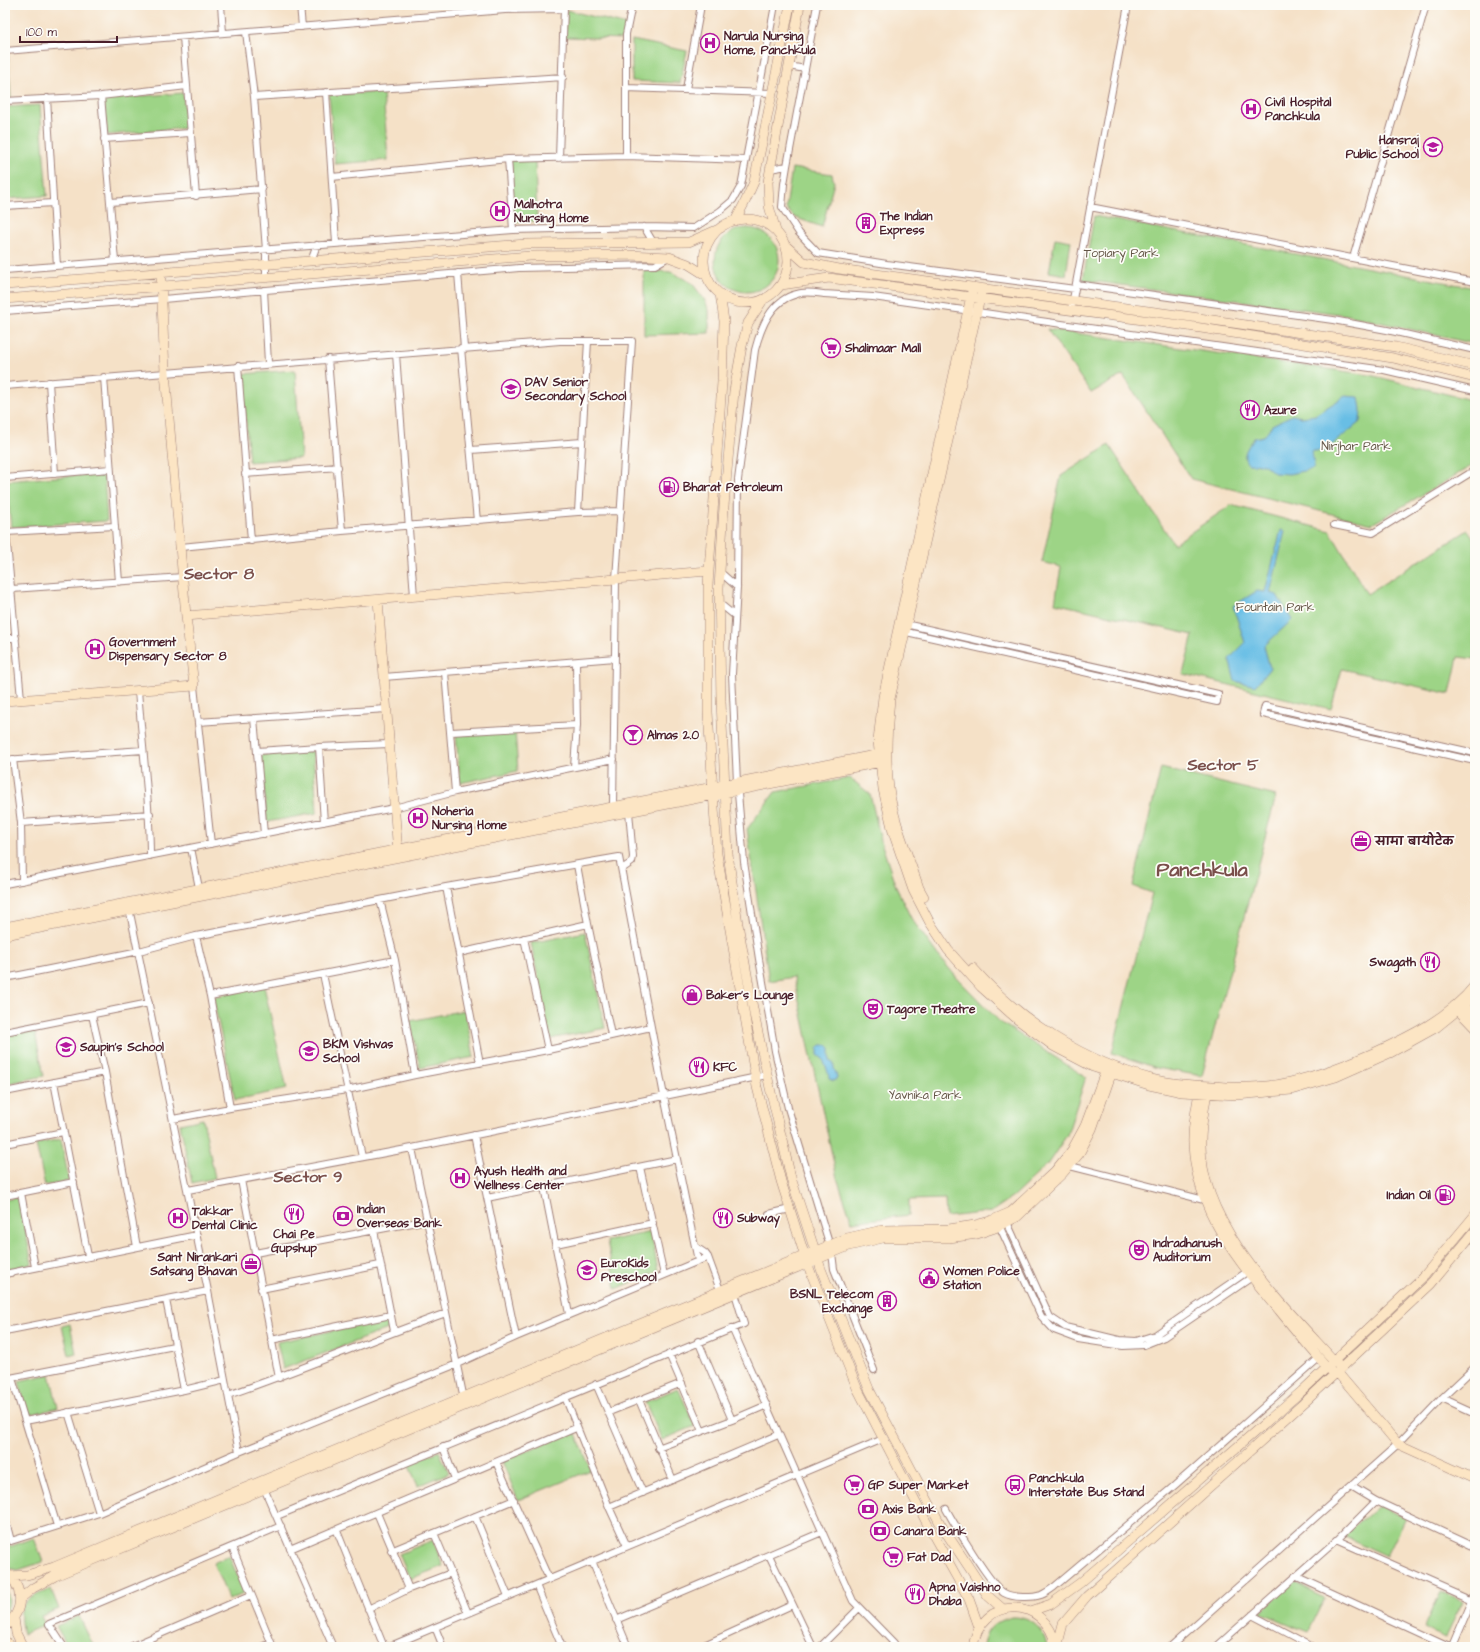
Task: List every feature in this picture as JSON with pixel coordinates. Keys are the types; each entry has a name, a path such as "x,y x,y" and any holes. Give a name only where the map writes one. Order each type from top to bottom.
{"street":[{"path":"221,5 223,33"},
{"path":"300,5 302,27"},
{"path":"626,156 626,34 632,5"},
{"path":"686,89 701,5"},
{"path":"5,270 512,230 644,227 694,228 733,200 741,186 775,5"},
{"path":"735,221 754,182 790,5"},
{"path":"800,5 768,182 769,206 776,231 785,245 804,262 839,269 978,288 1188,326 1393,358 1475,378"},
{"path":"817,5 787,166 782,207 799,233 818,253 887,264 1076,286 1333,320 1387,330 1475,350"},
{"path":"1072,306 1128,5"},
{"path":"1353,258 1426,5"},
{"path":"5,51 246,32 505,8 564,7 563,77 559,158"},
{"path":"246,32 254,97 262,189 267,265 266,277"},
{"path":"183,37 196,196"},
{"path":"789,66 805,69"},
{"path":"254,97 563,77"},
{"path":"5,101 101,96 187,86"},
{"path":"626,88 772,93"},
{"path":"326,92 336,243"},
{"path":"101,96 115,262"},
{"path":"48,98 57,266"},
{"path":"104,139 190,133"},
{"path":"332,177 508,160 626,156 746,160"},
{"path":"508,160 512,230"},
{"path":"770,169 787,166"},
{"path":"110,202 196,196 262,189"},
{"path":"5,206 53,203"},
{"path":"1090,207 1475,282"},
{"path":"5,285 526,244 689,242 735,221 744,219 757,220 776,231"},
{"path":"644,227 653,242"},
{"path":"720,228 713,235 707,245 704,255 704,266 712,286 729,300 741,303 752,303 763,300 773,294 781,285 786,276 788,255 785,245"},
{"path":"311,261 317,245"},
{"path":"5,299 530,256 629,255 669,257 688,264 707,276"},
{"path":"5,311 163,299 519,268 655,265 669,257"},
{"path":"161,273 165,372 186,616 211,844"},
{"path":"458,273 471,450 478,521"},
{"path":"781,285 829,278 975,298 1072,306 1396,347 1475,366"},
{"path":"883,299 885,286"},
{"path":"978,288 902,627 883,697 878,741 883,757 883,788 893,832 910,883 929,921 948,950 981,987 1018,1020 1053,1046 1093,1067 1110,1068 1149,1085 1182,1092 1289,1082 1333,1070 1388,1047 1475,996"},
{"path":"264,290 268,364"},
{"path":"874,1370 834,1269 830,1249 790,1115 775,1051 744,862 732,674 737,587 738,480 755,350 763,324 774,308 783,300 798,293 851,295 972,310 1384,370 1475,392"},
{"path":"720,294 724,320 722,382 708,571 708,712 717,854 755,1077 781,1181 806,1259 857,1388 931,1531 969,1599 979,1627"},
{"path":"763,300 748,323 742,346 734,391 720,572 720,701 724,789 728,854 738,924 767,1075 791,1178 817,1255 869,1389 941,1525 988,1596 1003,1610"},
{"path":"5,386 560,340 632,341 616,579 613,806"},
{"path":"578,512 588,340"},
{"path":"396,354 414,596"},
{"path":"328,359 338,467 342,531"},
{"path":"238,366 251,541"},
{"path":"104,377 119,582"},
{"path":"49,382 56,474"},
{"path":"471,450 582,442"},
{"path":"245,474 338,467"},
{"path":"5,478 110,469"},
{"path":"1334,525 1373,533 1475,470"},
{"path":"181,547 342,531 578,512 621,512"},
{"path":"5,521 21,700"},
{"path":"6,532 114,526"},
{"path":"186,616 708,571"},
{"path":"720,572 737,587"},
{"path":"12,589 183,577"},
{"path":"378,600 398,853"},
{"path":"719,603 735,616"},
{"path":"902,627 1218,694 1217,702 1208,700 902,627"},
{"path":"5,638 16,638"},
{"path":"384,677 615,658"},
{"path":"574,767 576,662"},
{"path":"445,672 455,792"},
{"path":"5,701 194,686"},
{"path":"1188,695 1190,688"},
{"path":"138,690 150,814 150,856"},
{"path":"1208,700 1209,692"},
{"path":"1475,753 1265,706 1263,714 1475,761"},
{"path":"198,722 386,709"},
{"path":"254,718 264,834"},
{"path":"450,732 576,725"},
{"path":"257,751 389,744"},
{"path":"319,747 324,822"},
{"path":"5,760 143,750"},
{"path":"5,927 129,906 398,853 613,806 724,789 883,757"},
{"path":"13,759 20,823 22,881"},
{"path":"5,884 394,808 455,792 614,759"},
{"path":"5,935 199,888 629,812 712,791"},
{"path":"622,869 632,862 633,857 629,812"},
{"path":"20,823 150,814"},
{"path":"191,848 199,888"},
{"path":"5,978 139,951 196,936 446,887 619,857 664,1096 698,1261"},
{"path":"577,865 612,1035"},
{"path":"446,887 480,1063"},
{"path":"380,900 394,960 415,1075"},
{"path":"129,906 188,1190 240,1452"},
{"path":"459,953 588,924"},
{"path":"196,936 210,996 230,1108"},
{"path":"524,938 548,1050"},
{"path":"210,996 394,960"},
{"path":"323,974 362,1157"},
{"path":"1459,1005 1475,985"},
{"path":"5,1032 149,1003"},
{"path":"1459,1005 1475,1016"},
{"path":"1459,1005 1475,1028"},
{"path":"92,1015 105,1072 137,1247"},
{"path":"173,1120 230,1108 347,1090 415,1075 548,1050 651,1027"},
{"path":"20,1599 33,1588 55,1576 263,1485 465,1401 720,1290 817,1255 847,1238 882,1230 949,1229 1001,1220 1065,1165 1085,1126 1110,1068"},
{"path":"5,1092 105,1072"},
{"path":"188,1190 412,1148 767,1075"},
{"path":"54,1082 88,1256"},
{"path":"1204,1089 1193,1143 1196,1166 1205,1200 1217,1226 1233,1252 1398,1444 1475,1479"},
{"path":"1204,1089 1201,1142 1203,1164 1214,1204 1252,1273 1319,1358 1330,1364"},
{"path":"5,1144 63,1132"},
{"path":"474,1135 516,1336"},
{"path":"412,1148 465,1401"},
{"path":"487,1198 677,1159"},
{"path":"1065,1165 1205,1200 1214,1204"},
{"path":"640,1167 664,1275"},
{"path":"241,1180 278,1378"},
{"path":"5,1196 74,1182"},
{"path":"544,1187 569,1314"},
{"path":"21,1193 36,1267"},
{"path":"769,1214 790,1209"},
{"path":"1031,1611 1051,1604 1080,1583 1284,1406 1424,1276 1475,1215"},
{"path":"255,1253 428,1220"},
{"path":"1001,1220 1041,1316 1054,1330 1078,1339 1124,1346 1144,1345 1164,1337 1252,1273"},
{"path":"556,1244 653,1223"},
{"path":"374,1230 394,1331"},
{"path":"1057,1647 1063,1624 1087,1596 1337,1372 1431,1284 1475,1231"},
{"path":"5,1274 196,1235"},
{"path":"696,1247 706,1253 720,1290"},
{"path":"5,1518 11,1541 99,1513 240,1452 457,1364 516,1336 708,1257"},
{"path":"465,1401 736,1294 806,1259"},
{"path":"261,1290 380,1265"},
{"path":"5,1331 208,1291"},
{"path":"277,1516 744,1324 736,1294"},
{"path":"166,1300 184,1390"},
{"path":"228,1395 278,1378 394,1331 446,1313"},
{"path":"271,1340 391,1315"},
{"path":"732,1328 767,1405 778,1435 853,1601 894,1643 890,1647"},
{"path":"698,1342 732,1420"},
{"path":"57,1526 24,1421 8,1378 174,1346"},
{"path":"669,1354 702,1431"},
{"path":"946,1509 961,1535 1000,1590 1012,1596 1042,1595 1054,1587 1136,1518 1319,1358"},
{"path":"1170,1647 1398,1444 1442,1398 1475,1367"},
{"path":"24,1421 184,1390 225,1380"},
{"path":"609,1412 682,1383"},
{"path":"596,1384 642,1493"},
{"path":"564,1397 609,1508 627,1546"},
{"path":"1442,1398 1475,1413"},
{"path":"639,1400 658,1448 673,1480"},
{"path":"658,1448 767,1405"},
{"path":"68,1412 99,1513"},
{"path":"290,1549 337,1531 576,1428"},
{"path":"609,1508 778,1435"},
{"path":"388,1647 883,1439"},
{"path":"443,1447 455,1479"},
{"path":"496,1462 549,1579"},
{"path":"263,1485 333,1647"},
{"path":"8,1574 27,1576 54,1567 263,1485"},
{"path":"1350,1486 1376,1501 1475,1547"},
{"path":"391,1550 514,1500"},
{"path":"1216,1647 1337,1540 1376,1501"},
{"path":"377,1513 391,1550 409,1589"},
{"path":"475,1516 508,1596"},
{"path":"64,1647 49,1624 281,1526"},
{"path":"337,1531 384,1647"},
{"path":"616,1620 822,1532"},
{"path":"434,1533 468,1613"},
{"path":"1337,1540 1473,1600"},
{"path":"232,1547 272,1645 261,1647"},
{"path":"769,1555 812,1647"},
{"path":"592,1562 628,1647"},
{"path":"368,1609 409,1589 452,1573"},
{"path":"5,1626 14,1618 20,1599 18,1587 8,1574"},
{"path":"1295,1576 1451,1647 1475,1593"},
{"path":"536,1585 562,1647"},
{"path":"130,1647 252,1596"},
{"path":"700,1647 792,1605"},
{"path":"820,1647 859,1608"},
{"path":"972,1647 974,1636 979,1627 989,1616 1003,1610 1019,1608 1031,1611 1045,1620 1054,1634 1057,1647"},
{"path":"1252,1615 1304,1645 1313,1647"},
{"path":"14,1618 16,1633 23,1647"},
{"path":"435,1627 443,1647"},
{"path":"5,1641 12,1647"}],"green space":[{"path":"567,10 627,25 625,39 565,37"},
{"path":"632,40 687,51 680,83 632,81"},
{"path":"5,54 8,54 11,98 5,99"},
{"path":"383,92 388,160 335,164 329,95"},
{"path":"183,93 186,128 107,135 104,99"},
{"path":"40,105 47,196 5,199 5,107"},
{"path":"535,159 537,221 513,222 511,160"},
{"path":"792,168 832,174 834,183 822,227 794,217 786,208"},
{"name":"Topiary Park","path":"1094,216 1475,288 1475,344 1348,315 1083,280"},
{"path":"741,228 753,228 770,237 777,248 779,260 777,272 770,283 753,292 741,292 729,287 720,278 715,266 715,254 720,242 729,233"},
{"path":"1055,238 1071,241 1066,275 1049,272"},
{"path":"644,270 671,272 692,283 704,299 709,310 709,333 644,335"},
{"name":"Nirjhar Park","path":"1047,329 1370,375 1475,401 1475,464 1372,524 1191,479 1123,375 1091,393"},
{"path":"295,370 301,458 249,462 242,374"},
{"name":"Fountain Park","path":"1109,445 1174,544 1231,505 1330,531 1367,594 1468,530 1475,540 1475,659 1458,657 1450,694 1342,669 1331,709 1183,674 1193,635 1055,603 1061,567 1042,562 1061,476"},
{"path":"104,473 107,521 11,527 6,481"},
{"path":"515,730 518,771 460,783 456,735"},
{"path":"313,751 317,813 267,822 261,755"},
{"path":"1161,768 1276,796 1202,1076 1157,1068 1112,1053 1152,893 1133,886"},
{"name":"Yavnika Park","path":"850,778 870,794 882,845 896,887 911,918 937,954 958,979 1000,1022 1086,1077 1067,1135 1047,1165 1013,1197 991,1212 946,1217 945,1199 909,1200 909,1215 852,1222 837,1178 794,977 769,981 747,829 775,792"},
{"path":"585,932 605,1028 550,1039 531,943"},
{"path":"264,986 287,1089 235,1100 213,997"},
{"path":"465,1010 474,1057 420,1068 410,1021"},
{"path":"34,1028 44,1076 5,1084 5,1034"},
{"path":"203,1119 215,1178 192,1183 180,1124"},
{"path":"61,1139 69,1181 45,1186 36,1144"},
{"path":"19,1197 32,1264 5,1270 5,1200"},
{"path":"651,1232 658,1271 616,1289 607,1241"},
{"path":"386,1320 388,1329 283,1369 277,1342"},
{"path":"70,1324 76,1353 69,1355 62,1326"},
{"path":"50,1374 58,1408 27,1415 19,1381"},
{"path":"678,1388 695,1426 662,1440 645,1402"},
{"path":"575,1431 591,1470 518,1500 502,1461"},
{"path":"439,1451 449,1473 418,1486 408,1464"},
{"path":"1380,1505 1406,1517 1387,1556 1344,1536"},
{"path":"5,1537 9,1547 34,1538 43,1562 18,1570 5,1568"},
{"path":"433,1540 443,1566 410,1579 399,1554"},
{"path":"229,1556 245,1593 229,1600 213,1563"},
{"path":"1294,1582 1325,1597 1308,1632 1260,1612"},
{"path":"5,1587 9,1600 5,1613"},
{"path":"51,1589 59,1609 41,1616 45,1625 23,1634 21,1615 24,1604 34,1596"},
{"path":"1441,1591 1463,1601 1445,1638 1424,1629"},
{"path":"79,1616 94,1647 68,1647 56,1626"},
{"path":"1012,1617 1031,1621 1036,1625 1043,1634 1047,1647 983,1647 988,1631 996,1623"}],"water":[{"path":"1345,396 1359,397 1361,409 1360,422 1324,451 1311,451 1314,464 1313,469 1289,474 1274,473 1265,465 1248,464 1245,454 1248,447 1254,438 1264,436 1272,425 1292,415 1302,417 1315,415"},
{"path":"1281,530 1285,531 1270,593 1277,595 1292,620 1264,646 1270,668 1255,686 1235,681 1229,659 1245,643 1233,606 1257,591 1265,592"},
{"path":"821,1045 827,1045 830,1048 830,1061 834,1064 837,1077 834,1081 829,1079 828,1071 823,1059 818,1055 818,1048"}],"place":[{"name":"Narula Nursing Home, Panchkula","path":"710,43"},
{"name":"Civil Hospital Panchkula","path":"1251,109"},
{"name":"Hansraj Public School","path":"1433,147"},
{"name":"Malhotra Nursing Home","path":"500,211"},
{"name":"The Indian Express","path":"866,223"},
{"name":"Shalimaar Mall","path":"831,348"},
{"name":"DAV Senior Secondary School","path":"511,389"},
{"name":"Azure","path":"1250,410"},
{"name":"Bharat Petroleum","path":"669,487"},
{"name":"Government Dispensary Sector 8","path":"95,649"},
{"name":"Almas 2.0","path":"633,735"},
{"name":"Noheria Nursing Home","path":"418,818"},
{"name":"सामा बायोटेक","path":"1361,841"},
{"name":"Swagath","path":"1430,962"},
{"name":"Baker's Lounge","path":"692,995"},
{"name":"Tagore Theatre","path":"873,1009"},
{"name":"Saupin's School","path":"66,1047"},
{"name":"BKM Vishvas School","path":"309,1051"},
{"name":"KFC","path":"699,1067"},
{"name":"Ayush Health and Wellness Center","path":"460,1178"},
{"name":"Indian Oil","path":"1445,1195"},
{"name":"Chai Pe Gupshup","path":"294,1214"},
{"name":"Indian Overseas Bank","path":"343,1216"},
{"name":"Takkar Dental Clinic","path":"178,1218"},
{"name":"Subway","path":"723,1218"},
{"name":"Indradhanush Auditorium","path":"1139,1250"},
{"name":"Sant Nirankari Satsang Bhavan","path":"251,1264"},
{"name":"EuroKids Preschool","path":"587,1270"},
{"name":"Women Police Station","path":"929,1278"},
{"name":"BSNL Telecom Exchange","path":"887,1301"},
{"name":"GP Super Market","path":"854,1485"},
{"name":"Panchkula Interstate Bus Stand","path":"1015,1485"},
{"name":"Axis Bank","path":"868,1509"},
{"name":"Canara Bank","path":"880,1531"},
{"name":"Fat Dad","path":"893,1557"},
{"name":"Apna Vaishno Dhaba","path":"915,1594"}],"district":[{"name":"Sector 8","path":"219,574"},
{"name":"Sector 5","path":"1223,765"},
{"name":"Panchkula","path":"1202,870"},
{"name":"Sector 9","path":"308,1177"}]}
